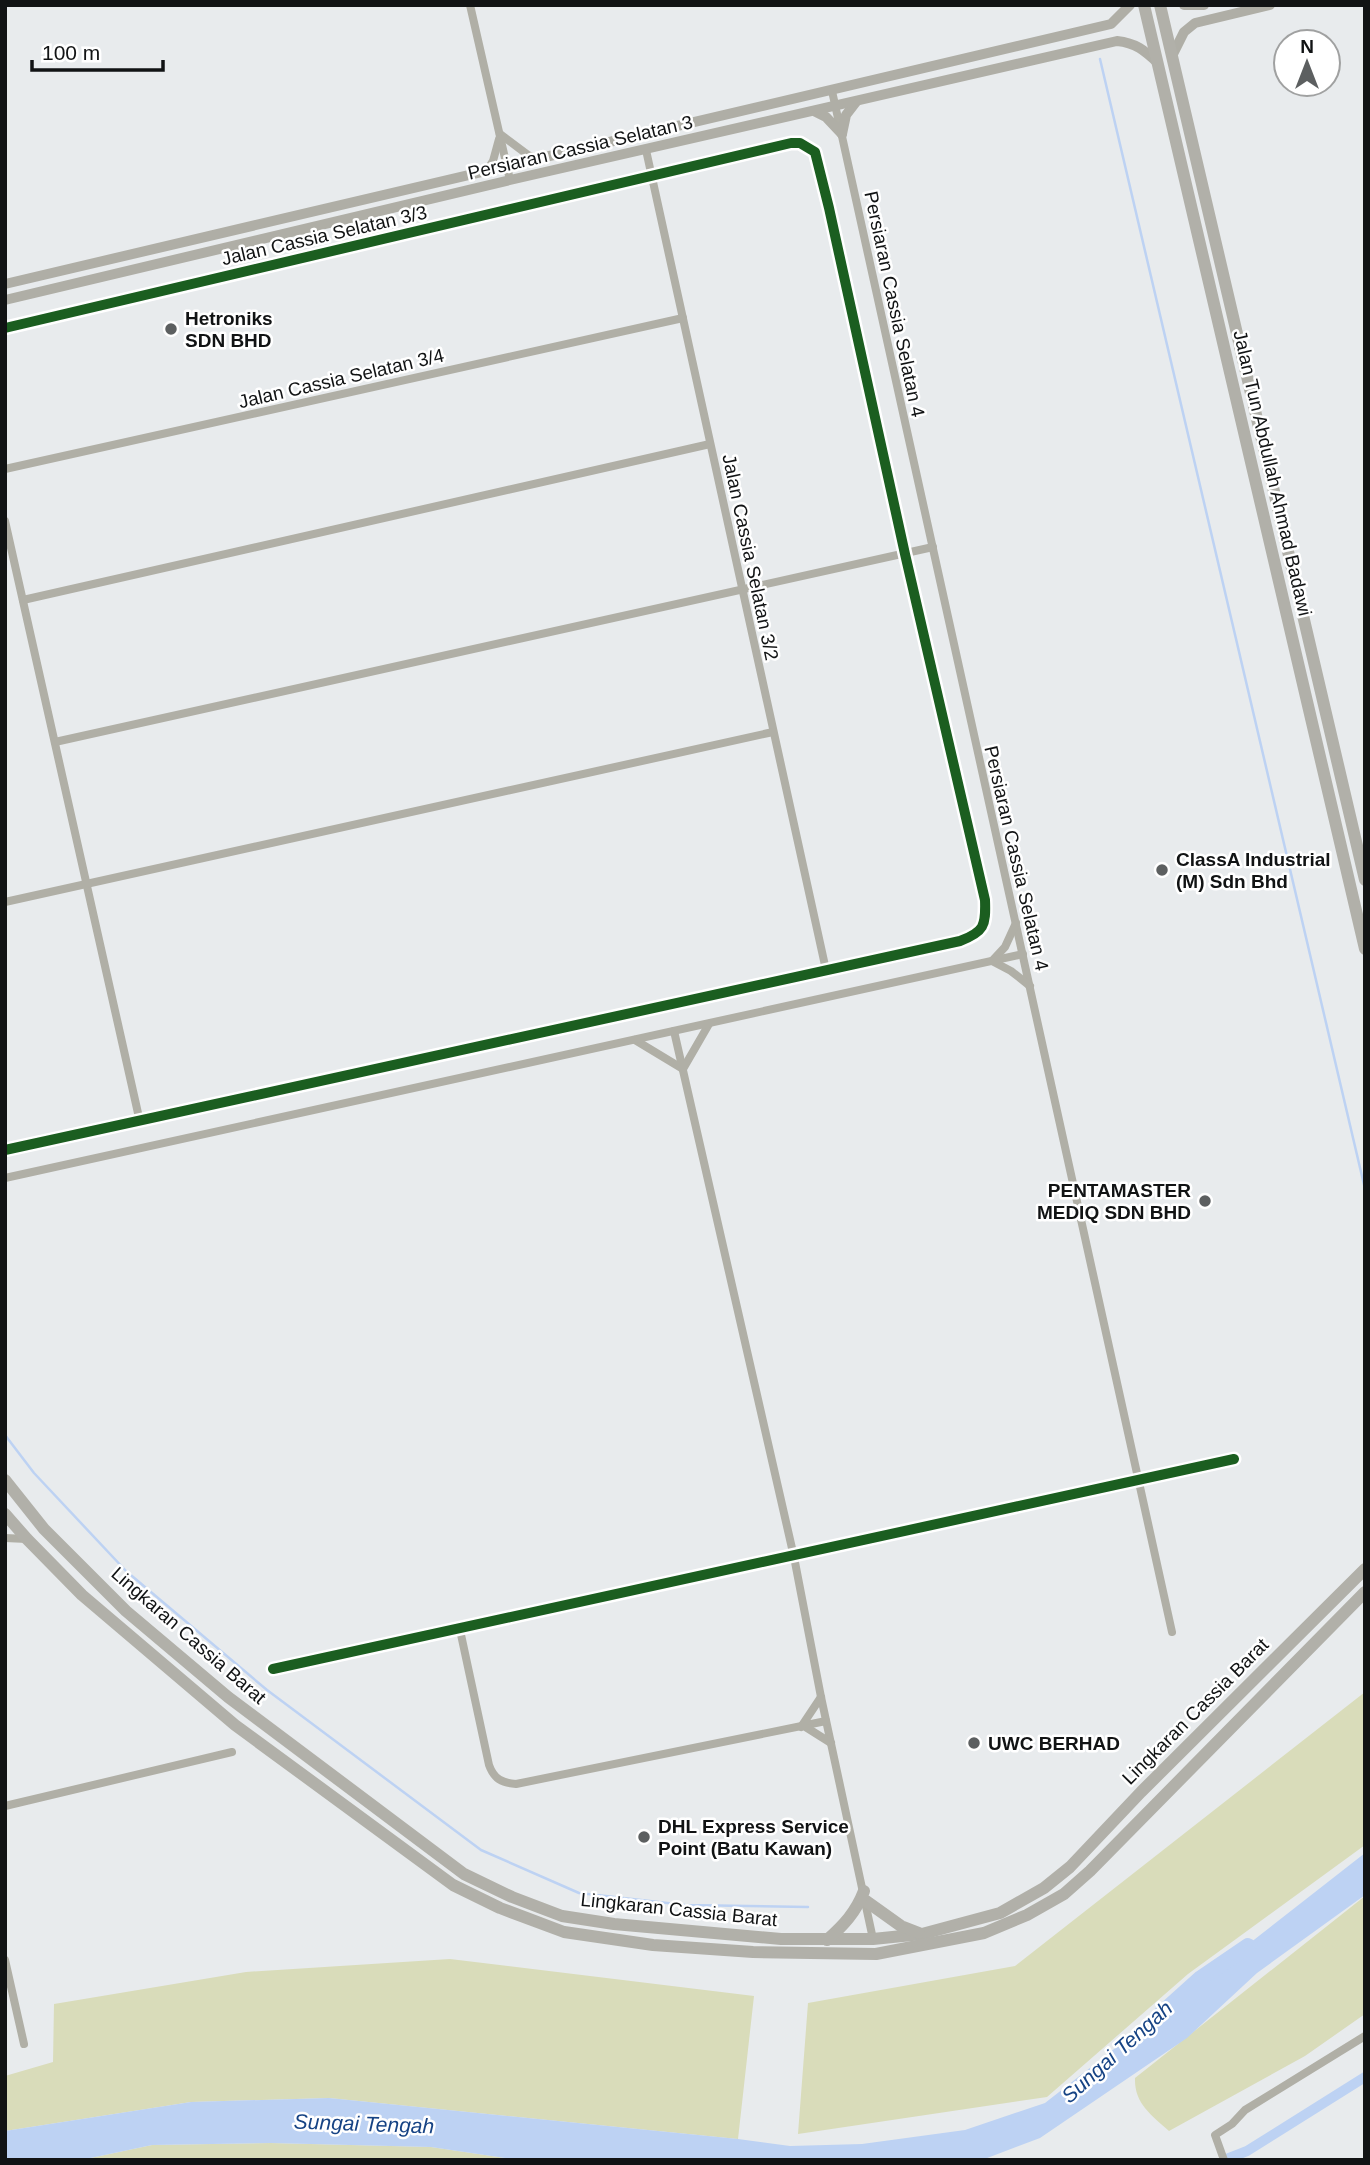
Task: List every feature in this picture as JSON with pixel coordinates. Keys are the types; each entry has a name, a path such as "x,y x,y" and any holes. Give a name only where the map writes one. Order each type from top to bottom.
{"main road":[{"name":"Jalan Tun Abdullah Ahmad Badawi","path":"1144,5 1365,949"},
{"name":"Jalan Tun Abdullah Ahmad Badawi","path":"1160,5 1365,880"},
{"name":"Lingkaran Cassia Barat","path":"5,1480 44,1529 136,1619 228,1697 464,1874 512,1897 562,1916 614,1924 781,1939 873,1939 922,1934 1000,1913 1044,1888 1070,1867 1151,1782 1365,1569"},
{"name":"Lingkaran Cassia Barat","path":"5,1514 82,1595 235,1725 453,1885 499,1909 564,1932 653,1945 754,1952 876,1954 984,1933 1027,1915 1063,1894 1090,1871 1365,1592"},
{"path":"827,1940 843,1926 865,1896 901,1926 922,1934"}],"street":[{"path":"470,5 510,180"},
{"name":"Persiaran Cassia Selatan 3","path":"5,284 1111,24 1130,5"},
{"path":"1184,5 1204,5"},
{"path":"1172,56 1184,32 1195,23 1270,5"},
{"name":"Persiaran Cassia Selatan 3","path":"5,300 510,180 1117,41 1135,44 1158,63"},
{"name":"Persiaran Cassia Selatan 4","path":"832,91 1172,1632"},
{"path":"842,134 846,115 856,102"},
{"path":"814,111 826,117 842,134"},
{"path":"500,134 528,155 540,159"},
{"path":"486,172 497,150 500,134"},
{"name":"Jalan Cassia Selatan 3/3","path":"5,328 800,142 814,152 905,554"},
{"name":"Jalan Cassia Selatan 3/2","path":"646,150 826,970"},
{"name":"Jalan Cassia Selatan 3/4","path":"5,469 683,318"},
{"path":"23,600 710,444"},
{"path":"5,521 140,1122"},
{"path":"55,742 933,548"},
{"path":"5,1150 960,941 976,935 986,922 985,900 905,554"},
{"path":"5,902 774,732"},
{"path":"992,961 1005,947 1016,923"},
{"path":"5,1178 1023,954"},
{"path":"992,961 1030,986"},
{"path":"683,1069 709,1024"},
{"path":"674,1031 794,1557 821,1698 873,1939"},
{"path":"635,1040 683,1069"},
{"path":"273,1669 1234,1459"},
{"path":"5,1538 27,1539"},
{"path":"460,1630 489,1765 492,1774 506,1784 827,1721"},
{"path":"802,1727 821,1698"},
{"path":"802,1727 831,1743"},
{"path":"5,1806 232,1752"},
{"path":"5,1960 24,2044"},
{"path":"1224,2160 1215,2135 1232,2124 1245,2110 1365,2036"}],"green space":[{"path":"1365,1692 1365,1845 1188,1974 1047,2097 798,2134 808,2003 1015,1966"},
{"path":"1365,1896 1365,2014 1305,2056 1169,2131 1141,2102 1135,2087 1135,2078"},
{"path":"450,1959 754,1996 738,2139 329,2098 191,2102 5,2131 5,2076 53,2062 54,2004 246,1972"},
{"path":"271,2143 431,2147 519,2160 81,2160 152,2145"}],"water":[{"path":"1365,1853 1365,1895 1257,1973 1187,2038 1040,2138 982,2160 519,2160 431,2147 271,2143 152,2145 81,2160 5,2160 5,2131 191,2102 329,2098 790,2146 862,2144 965,2130 1045,2103"}],"waterway":[{"path":"1100,59 1365,1189"},
{"path":"5,1435 34,1473 126,1571 267,1690 481,1850 579,1893 685,1905 808,1907"},
{"name":"Sungai Tengah","path":"1161,2014 1201,1978 1248,1946"},
{"path":"1224,2160 1247,2151 1365,2077"}],"cycle path":[{"path":"5,328 800,143 815,152 829,208 985,900 982,927 960,941 5,1150"},
{"path":"273,1669 1234,1459"}],"place":[{"name":"Hetroniks SDN BHD","path":"171,329"},
{"name":"ClassA Industrial (M) Sdn Bhd","path":"1162,870"},
{"name":"PENTAMASTER MEDIQ SDN BHD","path":"1205,1201"},
{"name":"UWC BERHAD","path":"974,1743"},
{"name":"DHL Express Service Point (Batu Kawan)","path":"644,1837"}]}
